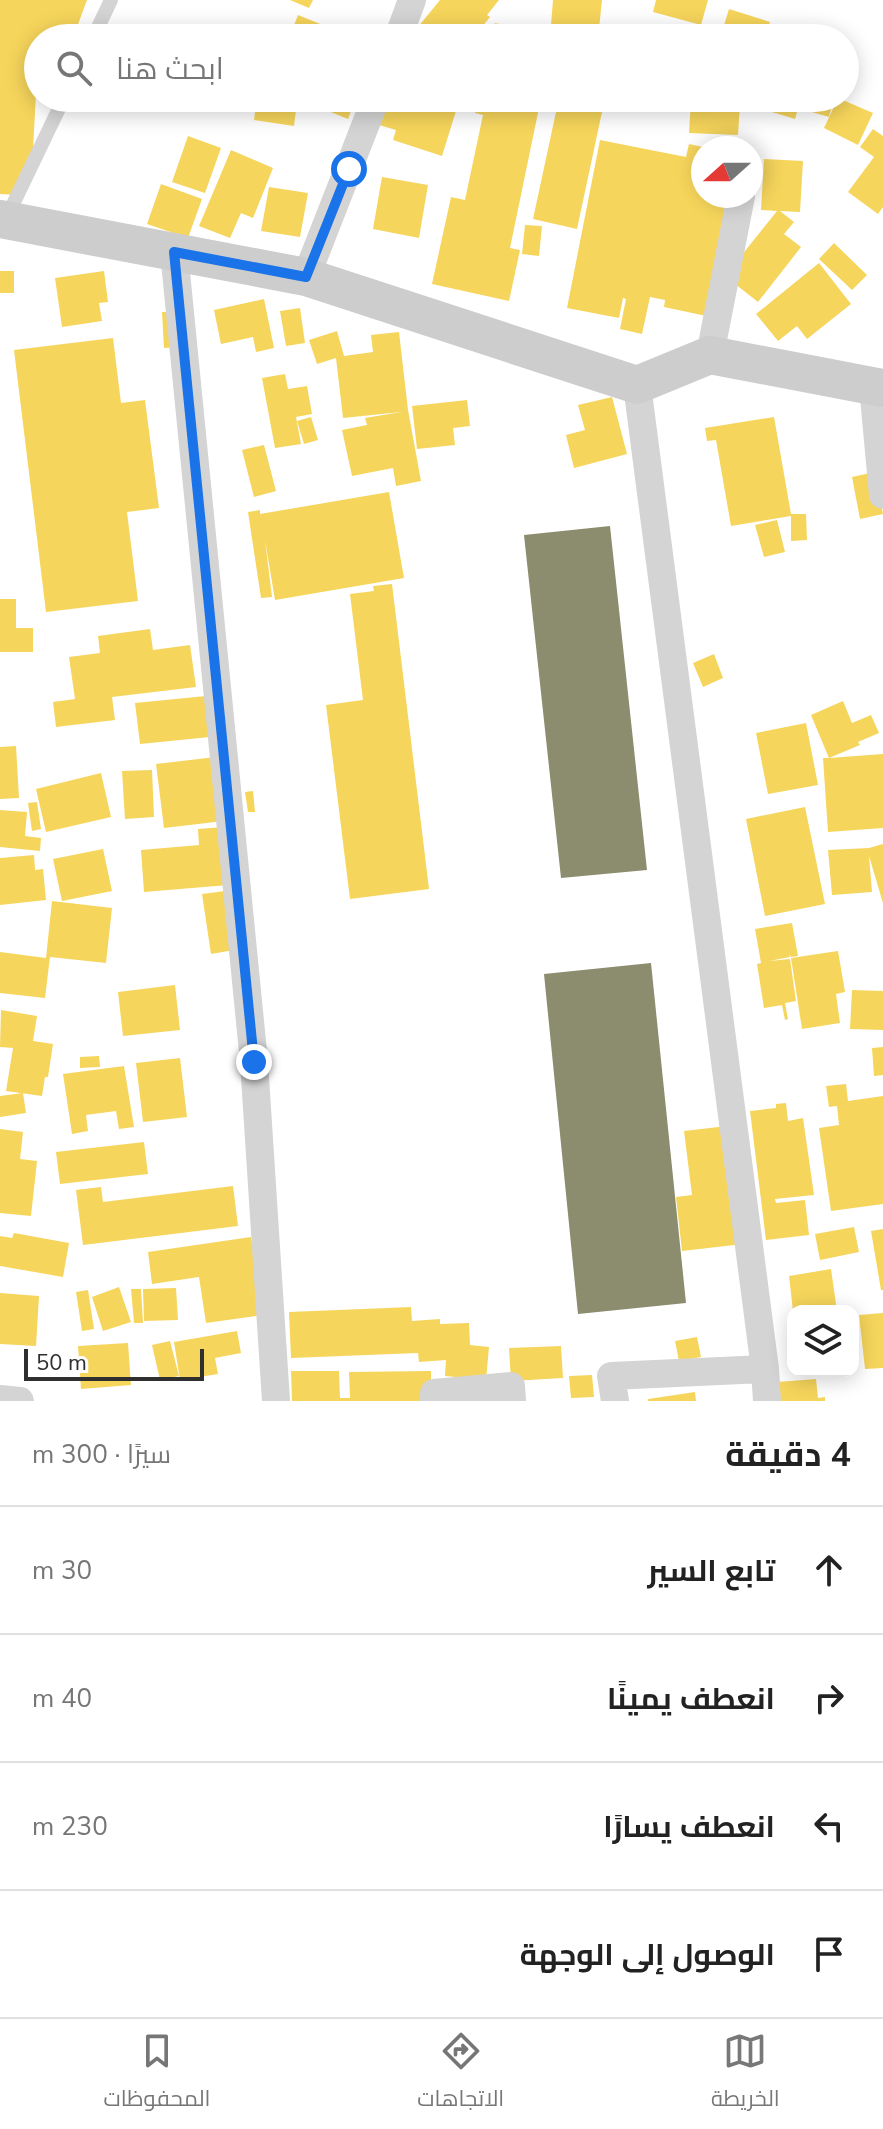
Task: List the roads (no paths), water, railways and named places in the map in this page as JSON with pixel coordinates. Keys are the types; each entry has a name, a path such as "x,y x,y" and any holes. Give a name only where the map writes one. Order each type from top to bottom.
{"main road":[{"path":"2,221 306,277 637,385 710,355 878,387"}],"street":[{"path":"403,24 412,0"},
{"path":"306,277 371,112"},
{"path":"710,355 739,208"},
{"path":"174,252 254,1062 276,1401"},
{"path":"637,385 767,1401"},
{"path":"878,387 883,495"},
{"path":"615,1401 611,1376 765,1369"},
{"path":"434,1401 434,1393 511,1386 512,1401"},
{"path":"0,1399 20,1401"}],"lane":[{"path":"100,24 111,0"},
{"path":"2,221 57,112"}]}
